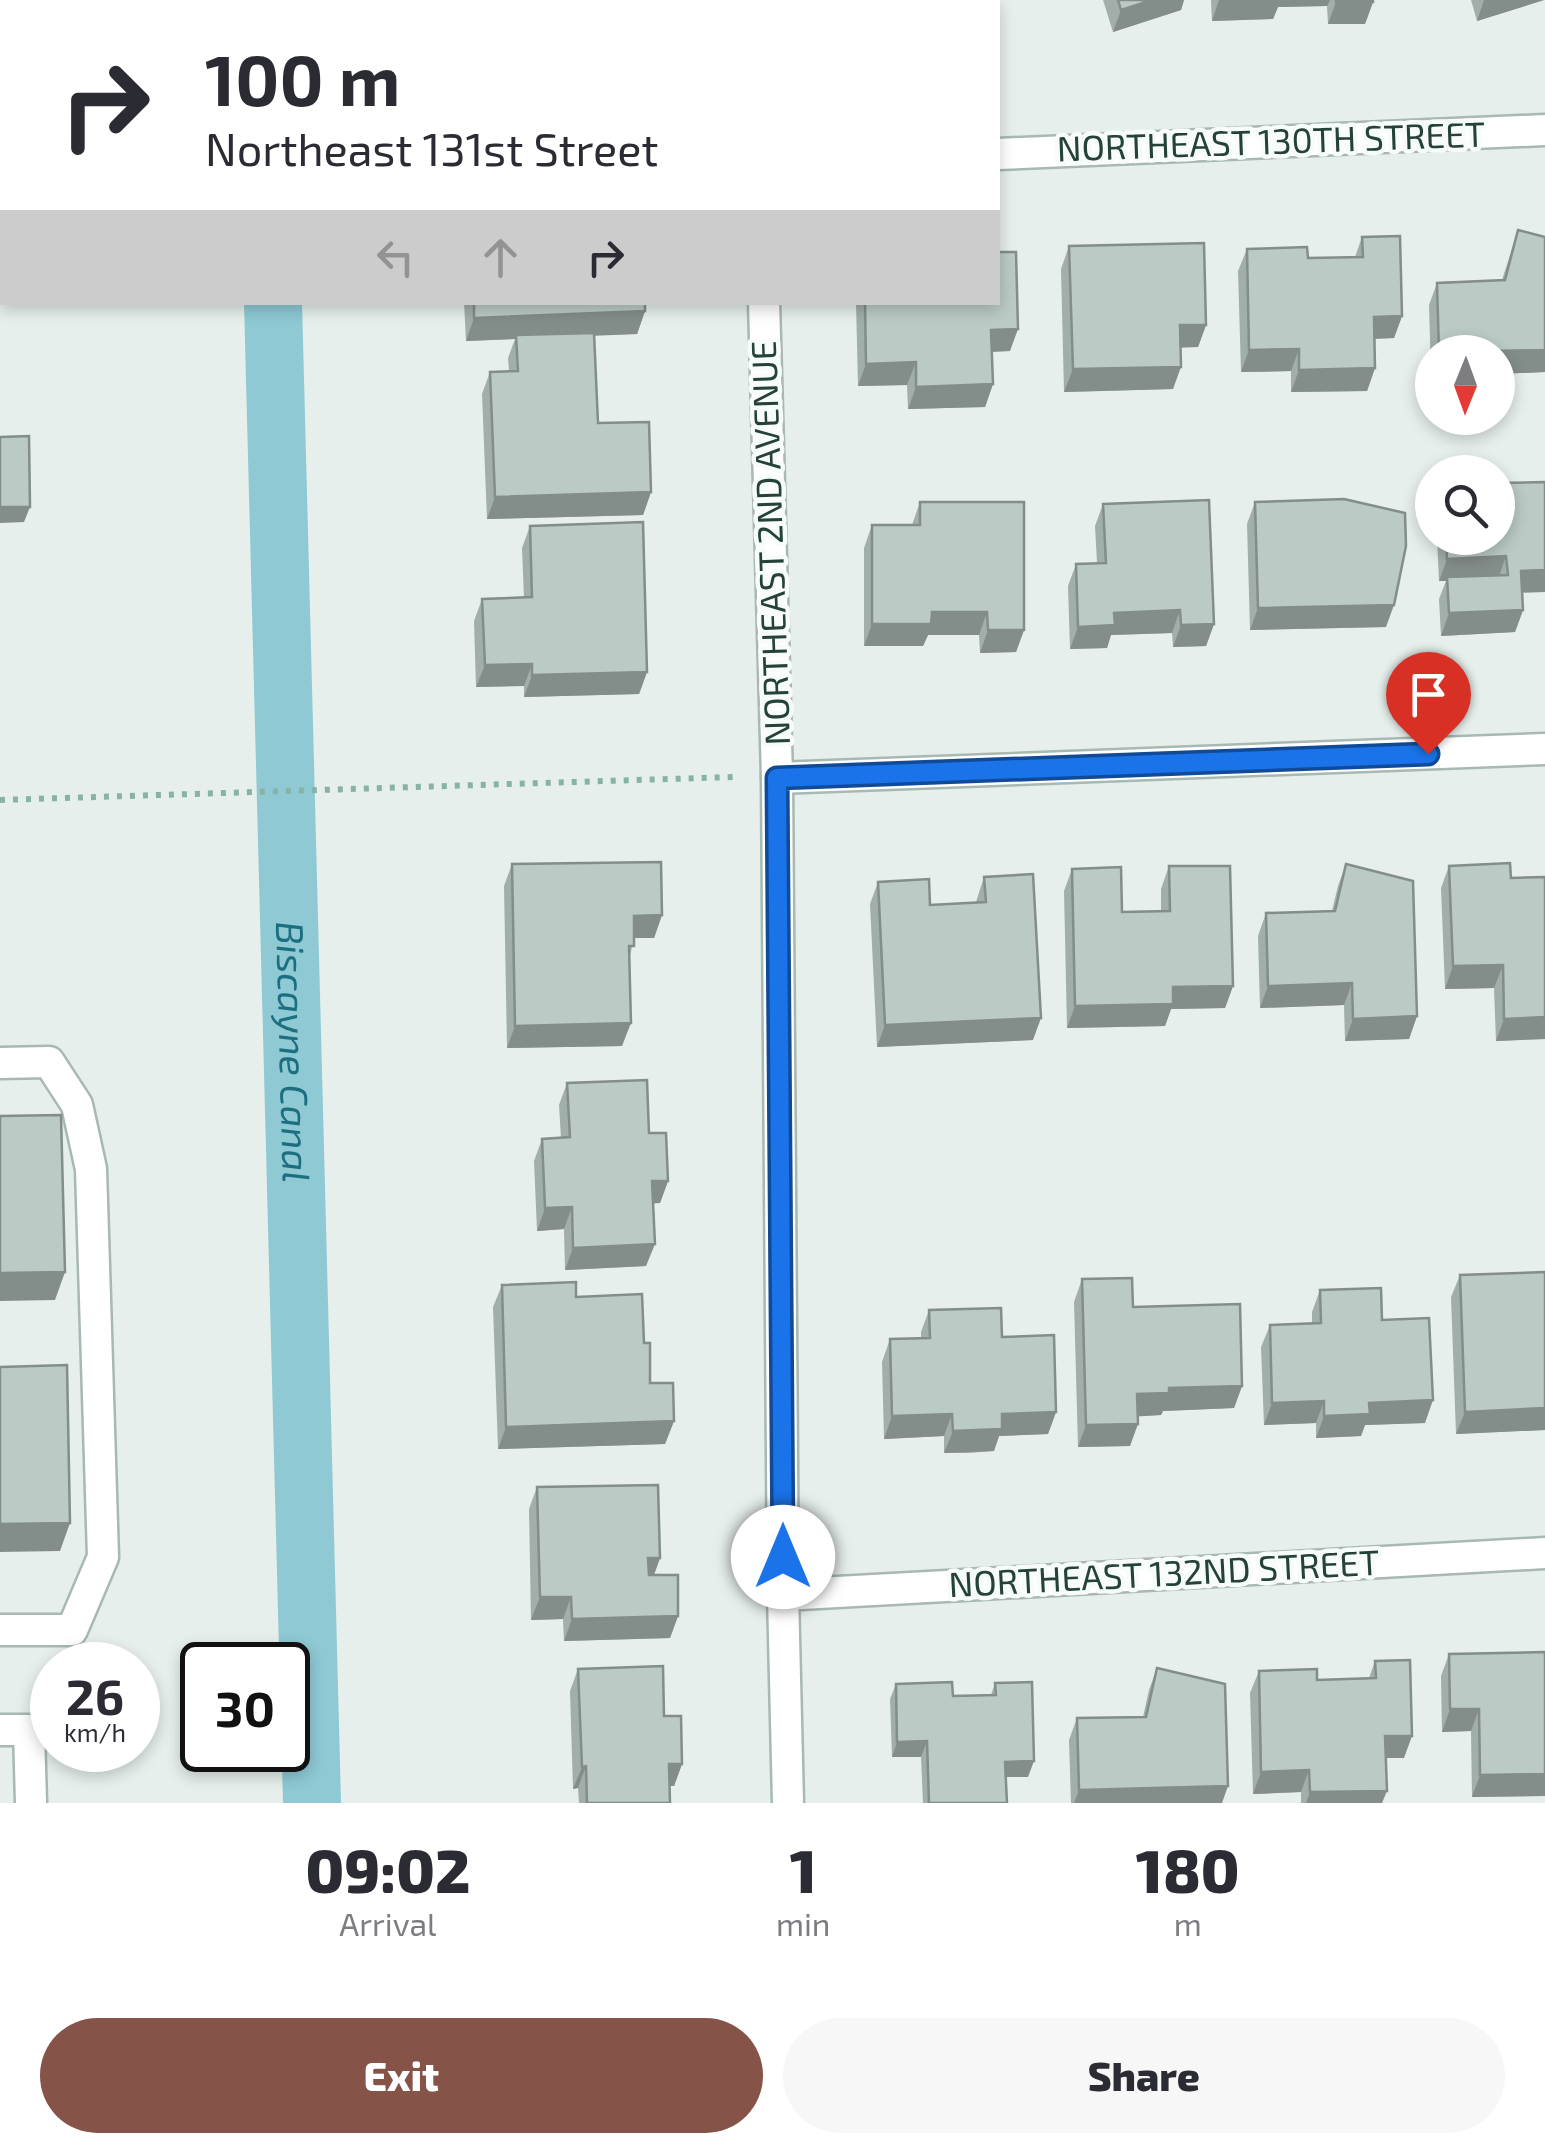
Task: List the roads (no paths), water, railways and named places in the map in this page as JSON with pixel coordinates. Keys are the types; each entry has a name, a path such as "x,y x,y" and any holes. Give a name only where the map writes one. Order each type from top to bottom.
{"street":[{"name":"NORTHEAST 130TH STREET","path":"1000,154 1545,130"},
{"name":"NORTHEAST 2ND AVENUE","path":"764,305 762,777 788,1803"},
{"path":"762,777 1545,749"},
{"path":"0,1062 49,1062 77,1105 92,1168 103,1557 72,1630 0,1630"},
{"name":"NORTHEAST 132ND STREET","path":"783,1595 1545,1553"},
{"path":"0,1730 29,1730 31,1803"}],"waterway":[{"name":"Biscayne Canal","path":"273,305 312,1803"}]}
